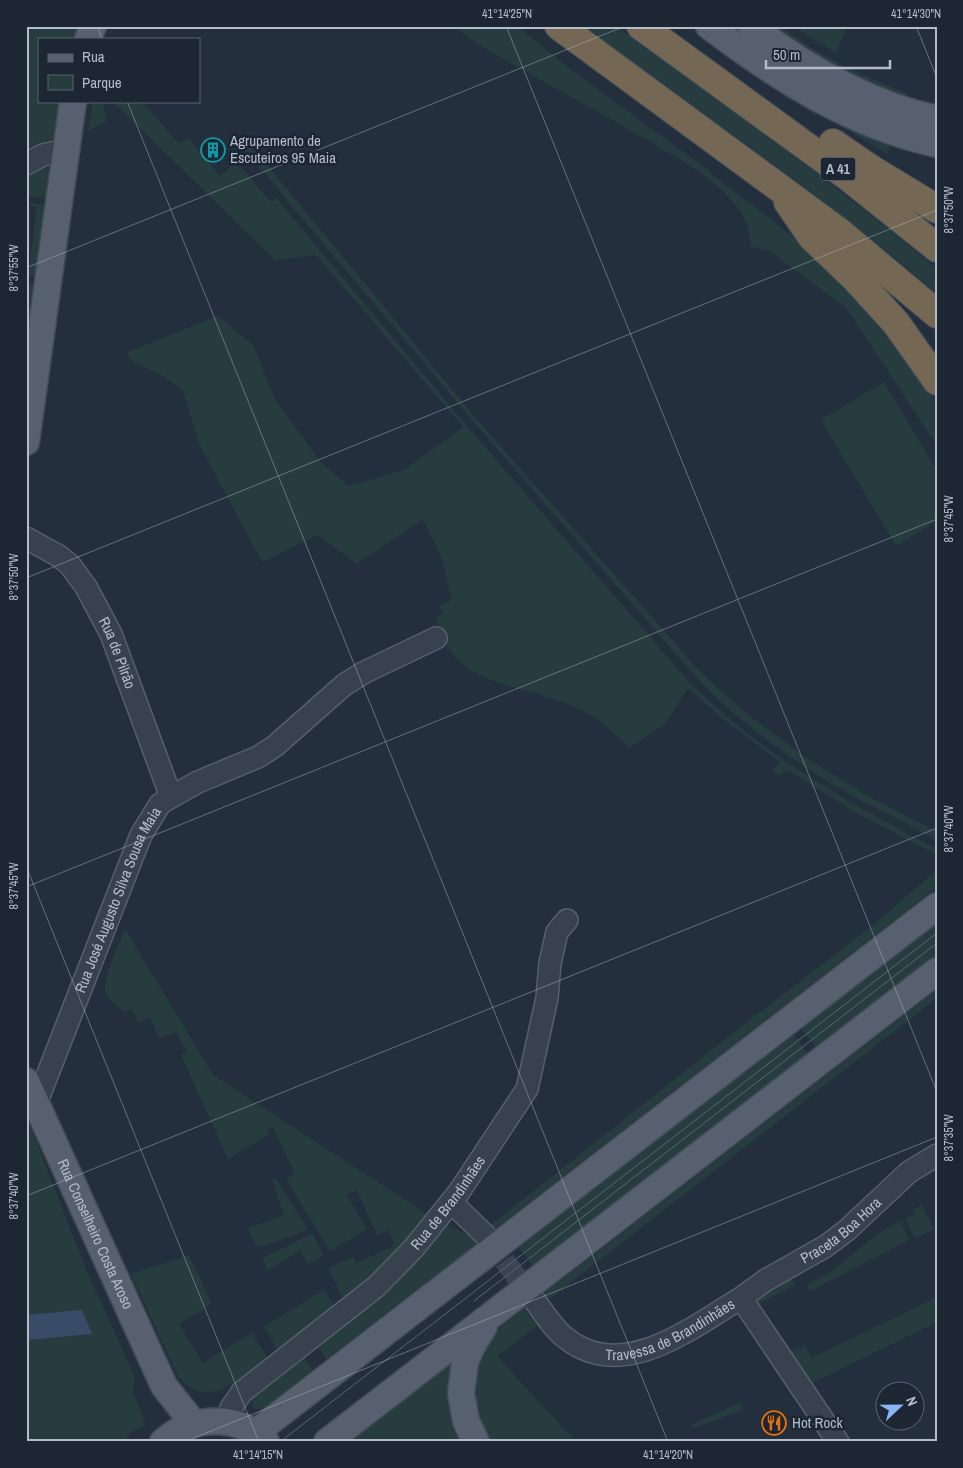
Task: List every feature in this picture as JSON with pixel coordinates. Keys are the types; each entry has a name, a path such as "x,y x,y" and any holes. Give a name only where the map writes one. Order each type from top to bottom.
{"highway":[{"path":"558,26 838,231 937,314"},
{"name":"A 41","path":"642,26 851,179 937,248"},
{"path":"736,95 833,143 871,169 937,209"},
{"path":"778,186 812,237 850,273 896,323 937,381"}],"main road":[{"path":"88,38 93,26"},
{"path":"710,26 769,70 835,109 898,134 937,144"},
{"path":"751,26 798,59 850,88 898,107 937,119"},
{"path":"26,442 73,102"},
{"path":"176,1433 210,1421 228,1422 243,1426 261,1437 937,906"},
{"path":"327,1442 937,971"},
{"name":"Rua Conselheiro Costa Aroso","path":"31,1092 164,1386 176,1433"},
{"path":"476,1442 466,1422 461,1393 465,1362 490,1316"}],"street":[{"path":"26,164 43,155 65,150"},
{"name":"Rua de Pilrão","path":"26,538 59,556 70,565 86,587 111,634 171,797"},
{"name":"Rua José Augusto Silva Sousa Maia","path":"31,1092 141,835 160,804 198,782 258,757 275,746 344,685 363,673 436,638"},
{"name":"Rua de Brandinhães","path":"228,1422 232,1408 242,1392 377,1286 408,1254 459,1192 527,1089 547,998 553,948 557,932 567,920"},
{"name":"Praceta Boa Hora","path":"741,1298 766,1280 826,1246 847,1230 910,1172 937,1156"},
{"path":"452,1202 485,1235"},
{"name":"Travessa de Brandinhães","path":"535,1301 560,1333 574,1345 589,1352 619,1355 636,1353 659,1346 741,1298 838,1442"}],"green space":[{"path":"26,26 80,26 76,38 38,38 38,102 60,102 57,129 53,139 42,150 26,159"},
{"path":"452,26 517,26 574,72 711,172 811,252 872,316 906,358 937,402 937,446 846,308 771,252 751,246 743,216 728,196 717,186 667,152 479,45"},
{"path":"584,26 617,26 819,175 937,269 937,294 852,223"},
{"path":"769,26 780,26 807,45 845,67 906,93 904,99 845,74"},
{"path":"793,26 847,26 836,53"},
{"path":"755,72 891,142 887,154 819,112 815,115"},
{"path":"93,102 103,102 107,121 88,131"},
{"path":"113,102 142,102 178,143 189,139 220,176 237,162 271,202 276,198 466,425 690,683 717,709 776,755 871,814 937,849 937,855 858,814 787,770 779,776 772,771 780,762 723,719 688,688 665,724 629,748 607,727 581,710 508,686 472,671 458,660 446,645 436,620 443,613 439,607 452,600 441,556 423,519 357,564 318,535 262,562 199,444 183,391 165,377 133,362 126,353 218,316 253,345 276,401 320,461 348,486 404,470 463,427 316,255 275,260"},
{"path":"246,139 474,416 697,668 740,708 799,753 868,796 932,829 937,833 937,841 846,792 808,769 753,729 703,685 472,420 240,144"},
{"path":"45,165 49,172 46,198 26,196 26,169"},
{"path":"31,203 45,205 36,277 26,276 26,271 29,270 37,207 31,206"},
{"path":"26,282 35,283 26,353"},
{"path":"884,382 937,471 937,521 896,546 821,420"},
{"path":"937,870 937,887 491,1232 488,1227 743,1025 871,927"},
{"path":"937,919 937,958 818,1050 799,1026"},
{"path":"125,929 213,1075 427,1214 388,1260 343,1299 328,1268 353,1257 356,1263 390,1248 394,1242 388,1230 377,1235 357,1191 346,1194 367,1229 330,1251 286,1179 295,1174 273,1127 267,1131 269,1134 228,1159 181,1055 187,1052 176,1032 159,1039 150,1017 138,1023 132,1009 125,1012 107,996 106,979"},
{"path":"937,990 937,998 547,1301 542,1295"},
{"path":"792,1032 810,1056 534,1267 517,1245"},
{"path":"26,1115 85,1267 135,1377 133,1392 146,1425 132,1431 124,1442 26,1442"},
{"path":"276,1178 308,1230 257,1248 248,1228 284,1216 272,1179"},
{"path":"922,1205 934,1229 915,1238 905,1219 915,1214 913,1209"},
{"path":"900,1221 909,1240 810,1291 807,1285 835,1269 877,1234"},
{"path":"448,1225 480,1241 326,1359 318,1347 391,1287"},
{"path":"313,1234 323,1255 308,1265 300,1251 268,1270 262,1258"},
{"path":"189,1255 212,1304 179,1324 203,1363 252,1333 267,1357 236,1382 212,1392 189,1387 178,1376 131,1274"},
{"path":"788,1272 795,1285 757,1305 752,1297"},
{"path":"324,1290 334,1306 277,1349 264,1327"},
{"path":"937,1297 937,1322 810,1384 789,1352 805,1345 812,1358"},
{"path":"524,1308 537,1326 497,1356 576,1442 488,1442 483,1432 473,1389 473,1371 482,1350 490,1340"},
{"path":"304,1358 313,1369 263,1409 254,1409 251,1404 253,1397"},
{"path":"453,1362 467,1442 351,1442"},
{"path":"742,1402 742,1410 691,1429 693,1424"}],"water":[{"path":"82,1310 92,1334 26,1340 26,1315"}],"tunnel":[{"path":"485,1235 535,1301"}],"tram line":[{"path":"280,1442 937,933"},
{"path":"474,1301 937,943"}],"place":[{"name":"Agrupamento de Escuteiros 95 Maia","path":"213,150"},
{"name":"Hot Rock","path":"774,1423"}]}
